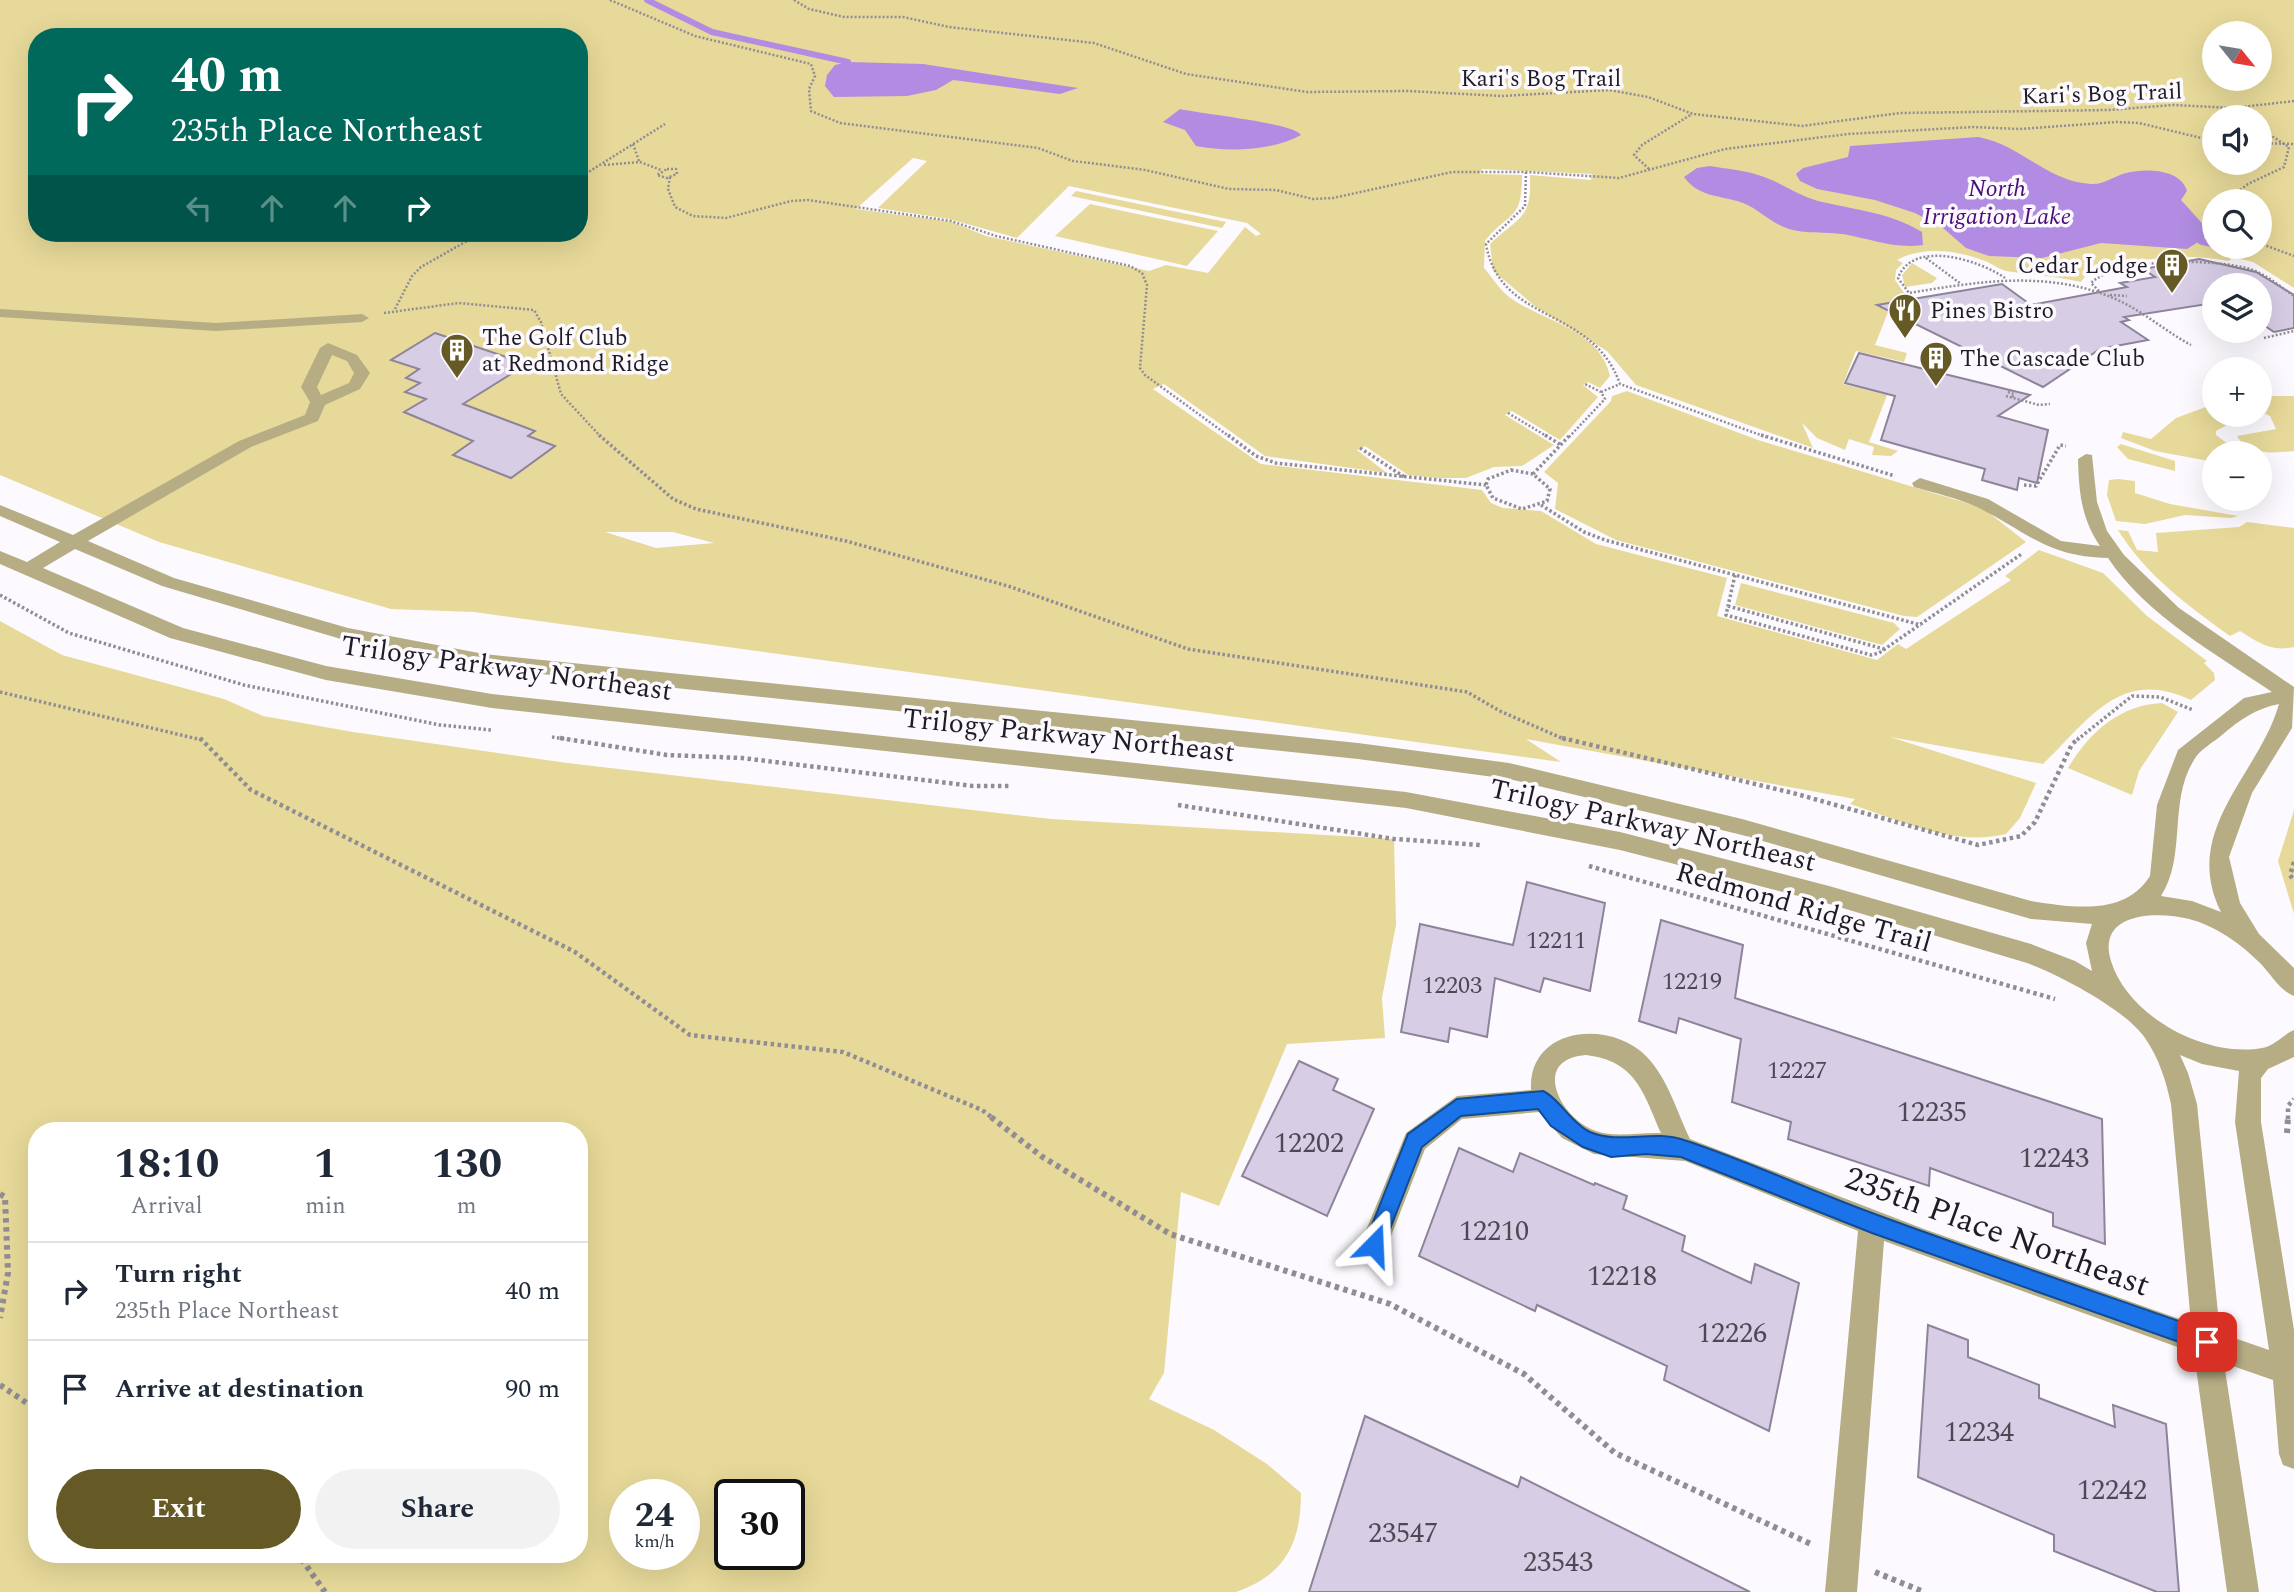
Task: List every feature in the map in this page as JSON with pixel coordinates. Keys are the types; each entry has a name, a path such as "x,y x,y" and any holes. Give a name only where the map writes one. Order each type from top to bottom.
{"street":[{"path":"0,313 216,327 362,318"},
{"path":"27,570 170,484 245,444 312,418 318,402"},
{"path":"2086,459 2088,504 2112,552 2130,574 2179,618 2293,694"},
{"path":"1920,483 1983,504 2041,540 2078,553 2112,552"},
{"name":"Trilogy Parkway Northeast","path":"0,510 168,582 348,634 484,661 1358,751 1508,771 1730,823 2031,910 2065,915 2159,904 2189,909 2221,921 2251,939"},
{"name":"Trilogy Parkway Northeast","path":"0,557 177,633 327,673 478,699 1406,800 1620,841 1829,895 2031,954 2067,968 2124,1004"},
{"path":"2291,1048 2259,1061 2225,1060 2188,1048 2153,1029 2124,1004 2105,977 2097,951 2099,930 2122,910 2152,892 2161,878 2168,805 2185,755 2232,715 2251,703 2293,694"},
{"path":"2293,694 2282,728 2242,791 2218,857 2229,905 2251,939 2285,966 2294,986"},
{"path":"2153,1029 2176,1073 2184,1104 2207,1342 2243,1592"},
{"path":"1374,1245 1415,1141 1457,1108 1543,1100 1542,1078 1554,1055 1575,1044 1603,1044 1631,1057 1654,1082 1663,1113 1681,1148"},
{"path":"2259,1061 2249,1076 2248,1122 2290,1371 2294,1454"},
{"name":"235th Place Northeast","path":"1543,1100 1558,1119 1583,1138 1611,1148 1646,1145 1681,1148 1872,1223 2290,1371"},
{"path":"1842,1592 1872,1223"}],"path":[{"path":"610,0 695,36 811,64 815,76 809,89 811,111 841,123 1038,148 1073,161 1155,172 1220,187 1276,190 1313,199 1333,198 1444,173 1526,172 1619,178 1725,149 1780,141 1973,127 2020,130 2116,122 2139,124 2202,138"},
{"name":"Kari's Bog Trail","path":"794,0 809,9 844,17 903,17 949,27 1094,43 1186,74 1307,92 1408,90 1502,96 1609,90 1648,97 1693,114 1802,126 1900,113 2202,106"},
{"name":"Kari's Bog Trail","path":"2259,105 2294,101"},
{"path":"1650,169 1637,162 1634,155 1642,145 1693,114"},
{"path":"588,173 665,124"},
{"path":"2241,189 2284,167 2289,147 2272,136"},
{"path":"2272,143 2294,144"},
{"path":"633,144 640,162"},
{"path":"602,165 640,162 661,170 676,169 677,174 670,177 658,176 661,170"},
{"path":"1526,172 1525,206 1486,243 1491,272 1522,302 1591,340 1613,364 1620,383"},
{"path":"670,177 668,189 675,207 704,218 738,218 792,201 808,200 951,221 996,236 1130,266 1142,274 1147,285 1140,369 1158,387 1265,461 1407,479 1486,485"},
{"path":"394,310 412,276 421,267 465,242"},
{"path":"2272,248 2294,256"},
{"path":"2005,278 1987,266 1944,256 1909,262 1902,268 1900,283 1909,293 2005,278 2043,281 2127,296"},
{"path":"1926,258 1962,285"},
{"path":"2191,345 2095,289 2093,280 2137,268 2196,258 2254,270 2294,296"},
{"path":"362,318 423,304 493,302 534,310 541,321 561,394 589,427 673,499 696,509 846,541 1009,586 1188,649 1467,691 1500,711 1573,743 1793,793 1978,845 2021,836 2035,822 2072,744 2132,696 2160,697 2193,710"},
{"path":"2272,336 2294,331"},
{"path":"1601,392 1620,383 1762,436 1920,483"},
{"path":"1533,474 1605,399 1601,392 1585,384"},
{"path":"2007,394 2012,398 2039,405 2050,404"},
{"path":"1508,413 1561,445"},
{"path":"2024,485 2036,486 2060,445 2070,447"},
{"path":"1360,448 1407,479"},
{"path":"1521,470 1533,474 1550,489 1547,501 1541,505 1511,508 1493,498 1486,485 1488,479 1501,471 1521,470"},
{"path":"1541,505 1584,532 1605,540 1921,625"},
{"path":"1735,575 1726,615 1864,653 1879,653 2041,540"},
{"path":"1728,606 1885,649"},
{"path":"0,692 200,738 251,790 575,952 690,1035 843,1052 982,1110 1041,1156 1170,1234 1390,1304 1524,1374 1615,1453 1844,1559 1924,1592"},
{"path":"1394,839 1495,846"},
{"path":"2294,862 2290,875 2294,881"},
{"name":"Redmond Ridge Trail","path":"1579,864 2063,1002"},
{"path":"2287,1133 2288,1106 2294,1099"},
{"path":"0,1194 5,1197 8,1273 0,1318"},
{"path":"0,1385 28,1404"},
{"path":"304,1563 325,1592"}],"shaded area":[{"path":"0,0 2294,0 2294,288 2253,262 2240,259 2272,259 2272,189 2202,189 2202,258 2166,258 2128,263 2132,267 2086,275 2081,282 2006,271 1985,261 1950,252 1928,251 1897,260 1903,263 1896,270 1895,280 1905,294 1882,307 1888,312 1875,345 1907,353 1904,362 1856,351 1843,384 1887,395 1869,442 1898,451 1891,456 1872,455 1874,447 1849,439 1845,450 1817,438 1802,423 1813,448 1636,385 1607,351 1536,307 1498,275 1493,270 1490,244 1522,216 1529,200 1530,175 1591,180 1592,174 1482,169 1480,174 1522,175 1517,208 1485,241 1484,268 1509,297 1568,328 1594,347 1604,360 1610,376 1600,388 1588,382 1583,385 1598,397 1560,440 1512,411 1505,415 1554,445 1522,466 1494,467 1466,478 1437,478 1408,475 1365,446 1357,450 1387,473 1265,456 1164,384 1153,389 1261,464 1482,490 1491,503 1503,508 1541,511 1596,544 1727,578 1717,616 1877,660 1898,644 1906,649 2011,580 2005,576 2039,550 2103,573 2147,616 2207,661 2204,663 2214,673 2215,680 2191,700 2166,691 2145,690 2125,694 2092,715 2043,764 1890,737 2036,783 2020,818 2006,834 1966,837 1946,834 1926,830 1850,804 1855,799 1526,739 1561,762 474,612 391,609 159,542 0,475","holes":["913,158 927,161 878,208 949,219 1017,238 1069,186 1247,223 1261,234 1256,236 1245,227 1208,273 1166,265 1149,271 986,236 952,222 856,209","605,532 673,532 714,543 656,548"]},
{"path":"1076,191 1226,222 1222,228 1071,196"},
{"path":"1090,204 1218,231 1187,266 1055,236"},
{"path":"1912,263 1937,278 1932,283 1905,287 1902,275"},
{"path":"1627,391 1758,440 1983,508 2026,542 1917,617 1904,616 1616,540 1555,509 1558,483 1544,472 1611,401 1612,396"},
{"path":"2272,396 2294,396 2294,451 2272,452 2272,441 2241,441 2237,436 2276,429 2272,420"},
{"path":"2202,408 2202,427 2223,427 2216,431 2216,435 2224,441 2202,441 2202,460 2155,451 2121,438 2123,432 2151,439 2176,418"},
{"path":"2121,444 2175,461 2175,471 2128,459 2117,447"},
{"path":"2109,480 2135,481 2135,493 2170,504 2238,516 2231,518 2185,515 2145,524 2116,521 2107,495"},
{"path":"2247,522 2294,528 2294,647 2272,647 2259,643 2240,631 2230,636 2183,601 2154,575 2118,530 2128,531 2137,550 2158,552 2156,533 2239,527"},
{"path":"1741,583 1894,623 1900,629 1882,645 1735,605"},
{"path":"0,621 62,655 224,699 263,716 353,732 567,763 1051,819 1394,839 1396,925 1382,998 1385,1038 1287,1044 1219,1206 1181,1192 1164,1373 1149,1399 1214,1430 1267,1464 1301,1493 1298,1527 1287,1555 1267,1576 1236,1592 0,1592"},
{"path":"2162,703 2178,712 2139,771 2132,795 2068,768 2086,743 2107,723 2132,709"},
{"path":"2294,810 2294,914 2278,861"}],"water":[{"path":"848,62 923,64 1078,88 1060,94 953,80 936,90 907,96 834,97 825,86 827,75 835,65"},
{"path":"1180,109 1265,123 1301,135 1277,144 1250,149 1196,146 1185,130 1163,122"},
{"name":"North Irrigation Lake","path":"1978,137 2007,147 2047,170 2075,182 2096,184 2126,173 2143,171 2170,174 2178,178 2187,191 2181,200 2202,223 2202,240 2187,249 2101,243 2042,258 1989,256 1966,248 1943,228 1915,213 1875,200 1817,189 1800,181 1796,174 1803,168 1848,157 1850,146"},
{"path":"1710,166 1753,173 1818,201 1897,220 1922,232 1923,245 1892,245 1843,234 1789,229 1744,203 1701,191 1684,177 1697,168"}],"building":[{"path":"2199,259 2258,273 2202,273 2202,305 2124,317 2129,320 2121,322 2148,340 2100,349 2043,387 1877,305 2002,284 2031,305 2127,287 2120,283 2155,277 2143,269"},
{"path":"2272,282 2294,295 2294,328 2274,332"},
{"name":"The Golf Club at Redmond Ridge","path":"435,333 527,364 463,404 535,431 528,436 555,446 511,478 453,455 473,441 404,412 426,399 405,392 420,383 406,378 419,369 391,360"},
{"path":"1859,353 2030,395 1998,416 2048,430 2037,483 2019,478 2017,490 1982,480 1985,469 1881,440 1895,396 1845,383"},
{"path":"1527,882 1605,903 1590,991 1544,978 1540,992 1495,978 1487,1037 1450,1028 1448,1042 1401,1032 1420,924 1513,945"},
{"path":"1661,920 1743,945 1735,998 2102,1119 2105,1244 2053,1226 2053,1213 1930,1168 1929,1186 1788,1139 1791,1122 1732,1102 1741,1039 1679,1018 1676,1033 1639,1021"},
{"path":"1299,1061 1338,1079 1333,1090 1374,1109 1327,1216 1242,1176"},
{"path":"1459,1148 1513,1172 1520,1153 1627,1196 1623,1209 1685,1236 1682,1251 1751,1283 1755,1264 1799,1283 1769,1431 1664,1380 1667,1366 1537,1305 1535,1311 1419,1256"},
{"path":"1928,1325 1968,1340 1968,1357 2039,1385 2039,1398 2115,1427 2113,1405 2166,1424 2179,1592 2157,1592 2054,1551 2054,1535 1918,1477"},
{"path":"1365,1416 1518,1487 1521,1477 1750,1592 1309,1592"}],"waterway":[{"path":"647,0 712,32 848,62"}],"place":[{"name":"Cedar Lodge","path":"2172,295"},
{"name":"Pines Bistro","path":"1905,340"},
{"name":"The Golf Club at Redmond Ridge","path":"457,380"},
{"name":"The Cascade Club","path":"1936,388"}],"route":[{"path":"1374,1245 1415,1141 1457,1108 1543,1100 1558,1119 1583,1138 1611,1148 1646,1145 1681,1148 1872,1223 2207,1342"}]}
